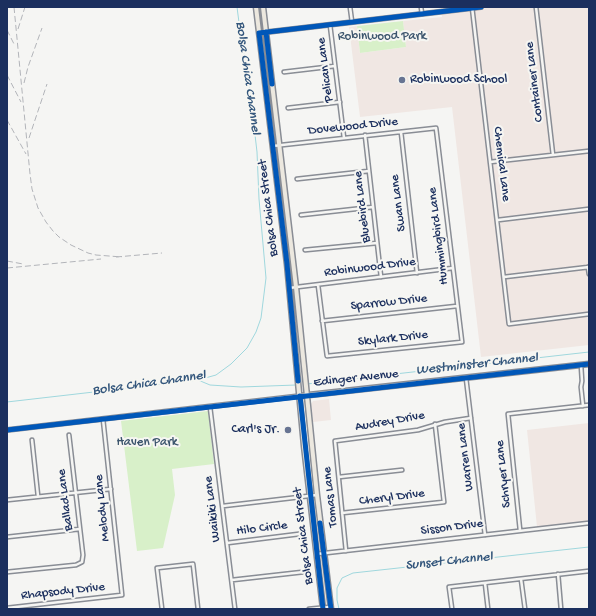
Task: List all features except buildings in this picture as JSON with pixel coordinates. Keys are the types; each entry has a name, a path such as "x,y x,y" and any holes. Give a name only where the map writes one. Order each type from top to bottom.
{"main road":[{"name":"Bolsa Chica Street","path":"256,7 289,288 304,446 323,608"},
{"name":"Bolsa Chica Street","path":"263,7 296,287 330,608"},
{"name":"Edinger Avenue","path":"7,430 589,364"},
{"path":"304,446 312,445"}],"street":[{"path":"350,7 352,22"},
{"path":"421,7 422,14"},
{"path":"259,33 481,7"},
{"name":"Container Lane","path":"536,7 554,155"},
{"name":"Chemical Lane","path":"472,8 509,324 589,314"},
{"name":"Pelican Lane","path":"330,25 344,138"},
{"path":"284,72 335,66"},
{"path":"288,108 340,102"},
{"name":"Dovewood Drive","path":"273,146 436,128"},
{"name":"Hummingbird Lane","path":"436,128 462,342"},
{"name":"Swan Lane","path":"401,132 417,272"},
{"name":"Bluebird Lane","path":"365,136 381,277"},
{"path":"490,162 589,151"},
{"path":"297,179 369,170"},
{"path":"301,215 373,207"},
{"path":"498,220 589,209"},
{"path":"305,250 377,243"},
{"path":"504,277 589,267 589,274"},
{"name":"Robinwood Drive","path":"289,288 453,268"},
{"path":"318,285 322,321"},
{"name":"Sparrow Drive","path":"322,321 457,306"},
{"name":"Skylark Drive","path":"322,321 327,356 462,342"},
{"path":"581,365 582,406 589,405"},
{"name":"Warren Lane","path":"466,378 485,535"},
{"name":"Schryer Lane","path":"520,530 508,414 582,406"},
{"name":"Waikiki Lane","path":"210,407 235,609"},
{"name":"Audrey Drive","path":"335,441 418,430 435,424 471,418"},
{"name":"Melody Lane","path":"103,419 122,596"},
{"name":"Cheryl Drive","path":"342,514 444,502 435,424"},
{"name":"Ballad Lane","path":"7,572 76,565 82,562 83,555 69,435"},
{"path":"32,440 38,496"},
{"name":"Tomas Lane","path":"335,441 346,551"},
{"path":"339,477 402,470"},
{"path":"7,500 111,489"},
{"path":"223,506 317,495"},
{"name":"Sisson Drive","path":"317,554 589,523"},
{"path":"7,537 80,529"},
{"name":"Hilo Circle","path":"227,543 299,534"},
{"path":"162,609 157,568 192,564 198,609"},
{"path":"452,609 449,587 589,571"},
{"path":"232,580 303,572"},
{"path":"558,574 561,609"},
{"path":"521,579 525,609"},
{"path":"485,583 488,609"},
{"name":"Rhapsody Drive","path":"7,608 122,596"},
{"path":"309,609 330,608"}],"shaded area":[{"path":"441,7 589,7 589,345 481,357 452,107 360,117 349,27 357,26 360,53 406,47 403,21 442,17"},
{"path":"329,399 331,420 313,422 311,404 313,401"},
{"path":"589,423 589,521 537,527 527,430"}],"green space":[{"name":"Robinwood Park","path":"403,21 406,47 360,53 357,26"},
{"name":"Haven Park","path":"208,411 214,464 172,469 175,495 163,548 137,551 121,421"}],"waterway":[{"name":"Bolsa Chica Channel","path":"7,402 198,380 216,375 231,364 247,348 256,332 261,318 266,278 259,199 257,152 249,83 237,7"},
{"name":"Westminster Channel","path":"307,384 589,352"},
{"name":"Westminster Channel","path":"198,380 210,385 241,387 296,385"},
{"name":"Sunset Channel","path":"339,609 337,588 342,578 353,573 589,547"}],"railway":[{"path":"14,7 30,174 32,189 38,208 53,231 71,245 96,255 122,257"},
{"path":"18,29 25,7"},
{"path":"24,83 42,28"},
{"path":"7,30 15,46"},
{"path":"7,75 21,102"},
{"path":"29,138 47,84"},
{"path":"7,120 26,154"},
{"path":"116,257 162,253"},
{"path":"7,268 101,259"},
{"path":"7,261 23,264"}],"cycle path":[{"path":"298,381 287,264 259,33 481,7"},
{"path":"266,32 272,84"},
{"path":"7,430 589,364"},
{"path":"300,396 323,609"},
{"path":"320,523 331,609"}],"place":[{"name":"Robinwood School","path":"402,80"},
{"name":"Carl's Jr.","path":"288,430"}]}
